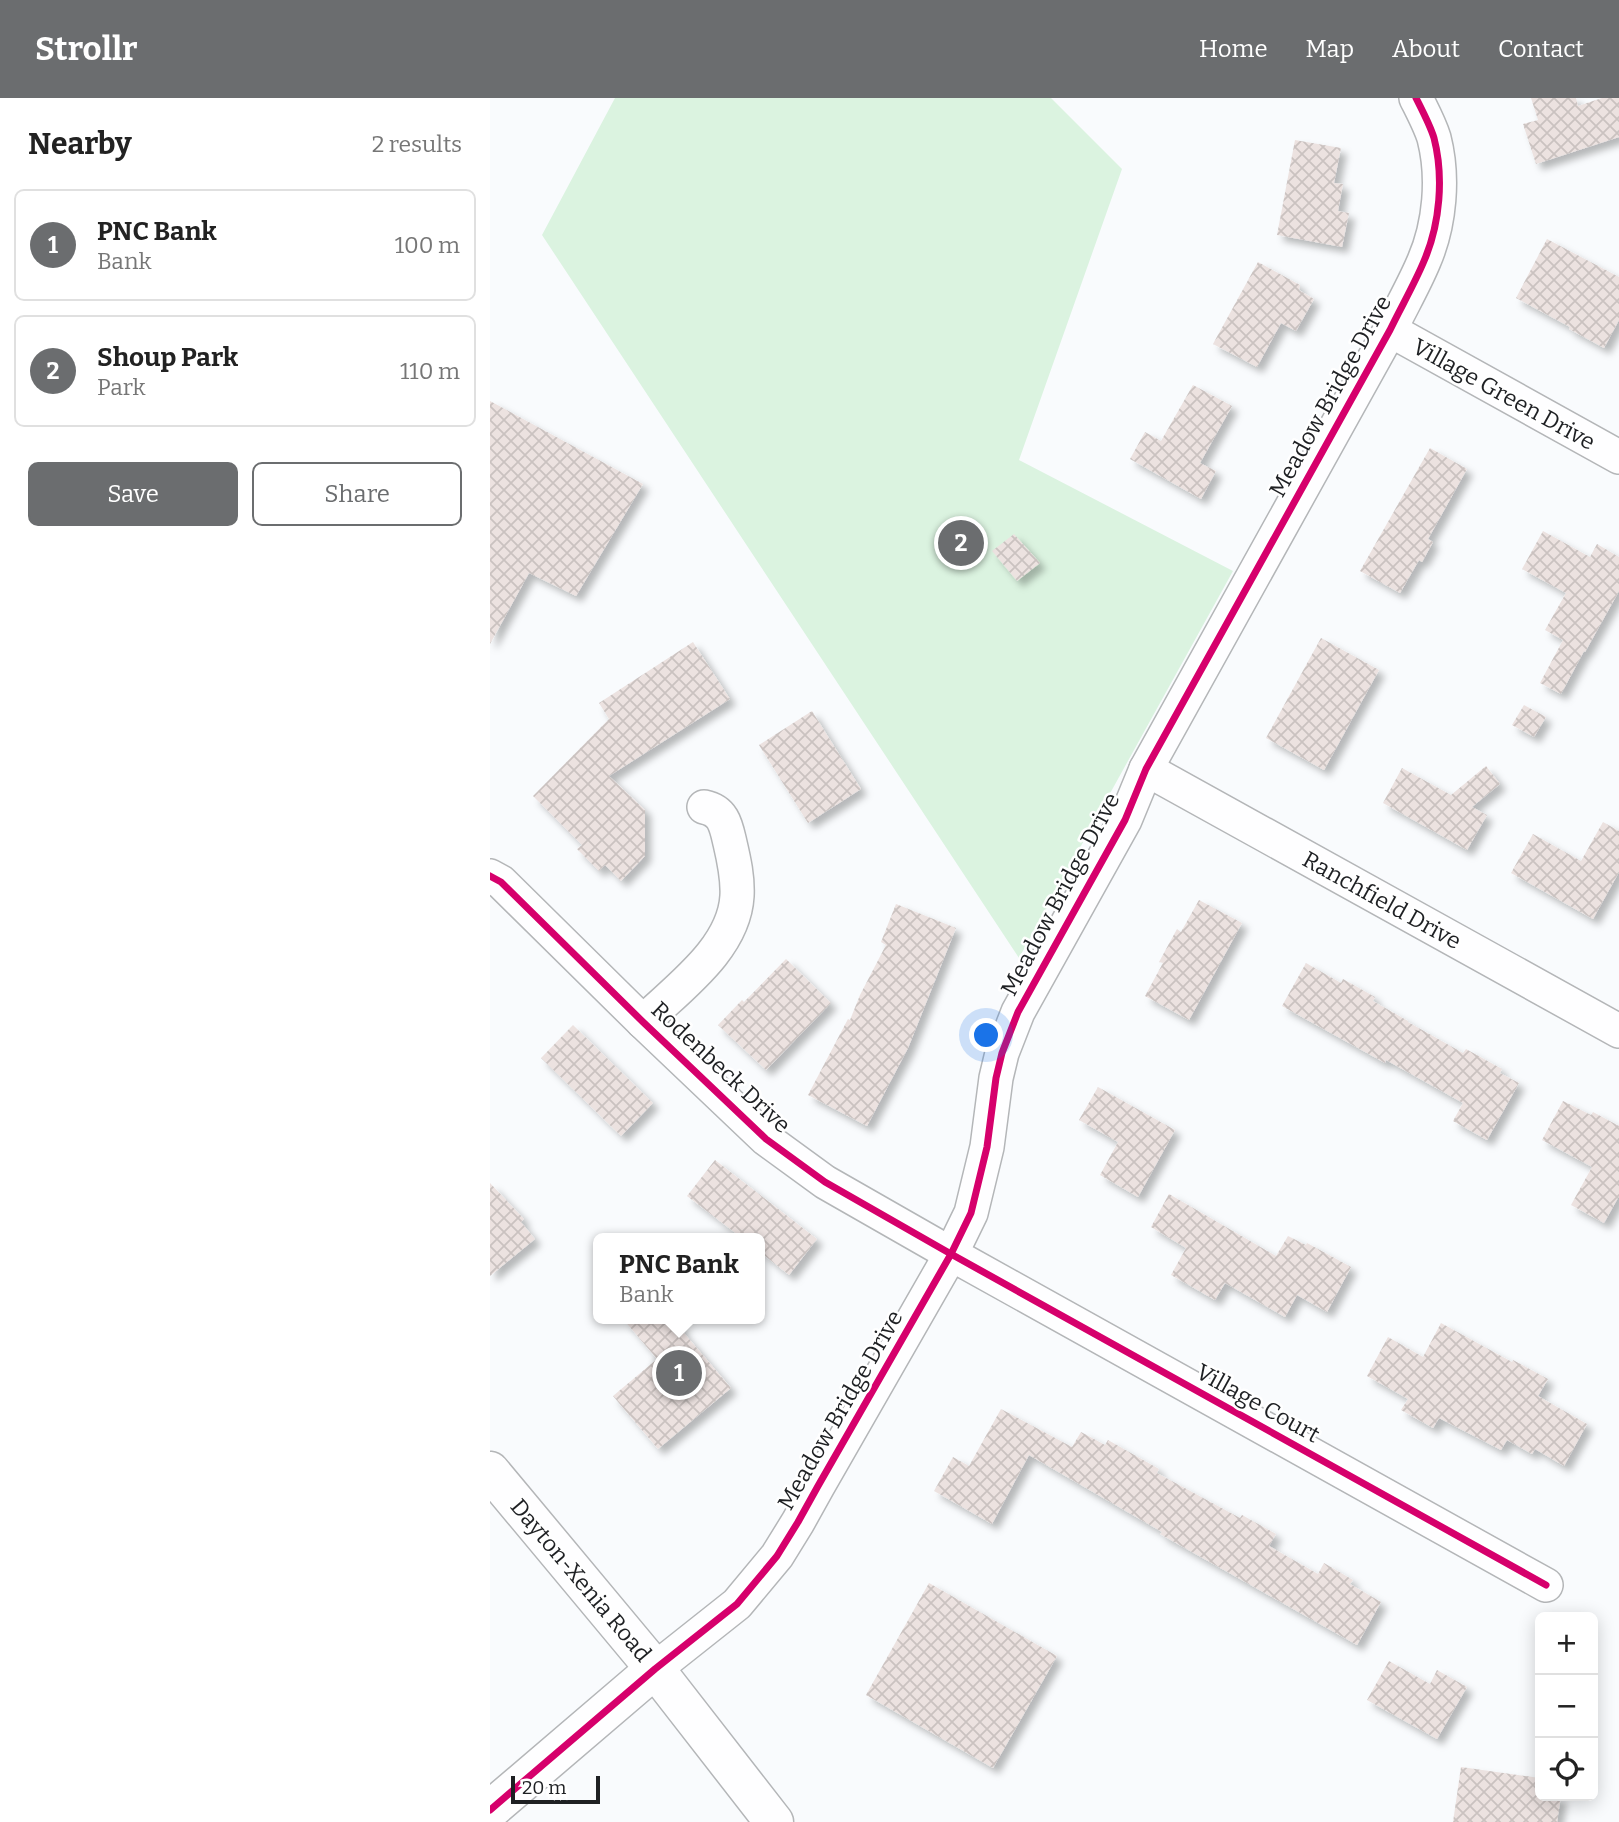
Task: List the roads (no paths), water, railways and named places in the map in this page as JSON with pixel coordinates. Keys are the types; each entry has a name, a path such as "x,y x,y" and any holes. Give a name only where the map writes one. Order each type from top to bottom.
{"main road":[{"name":"Dayton-Xenia Road","path":"490,1471 655,1669 774,1822"},
{"name":"Meadow Bridge Drive","path":"490,1810 655,1669"}],"street":[{"name":"Meadow Bridge Drive","path":"655,1669 737,1604 777,1556 951,1254 971,1213 987,1147 996,1078 1002,1053 1020,1006 1125,820 1146,769 1390,330 1424,261 1437,218 1438,166 1433,136 1416,98"},
{"name":"Village Green Drive","path":"1390,330 1619,457"},
{"name":"Ranchfield Drive","path":"1146,769 1619,1031"},
{"path":"643,1022 712,956 725,937 733,916 737,897 736,867 726,824 719,813 704,807"},
{"name":"Rodenbeck Drive","path":"490,876 501,882 766,1139 825,1182 951,1254"},
{"name":"Village Court","path":"951,1254 1546,1585"}],"place":[{"name":"Shoup Park","path":"961,543"},
{"name":"PNC Bank","path":"679,1373"}]}
